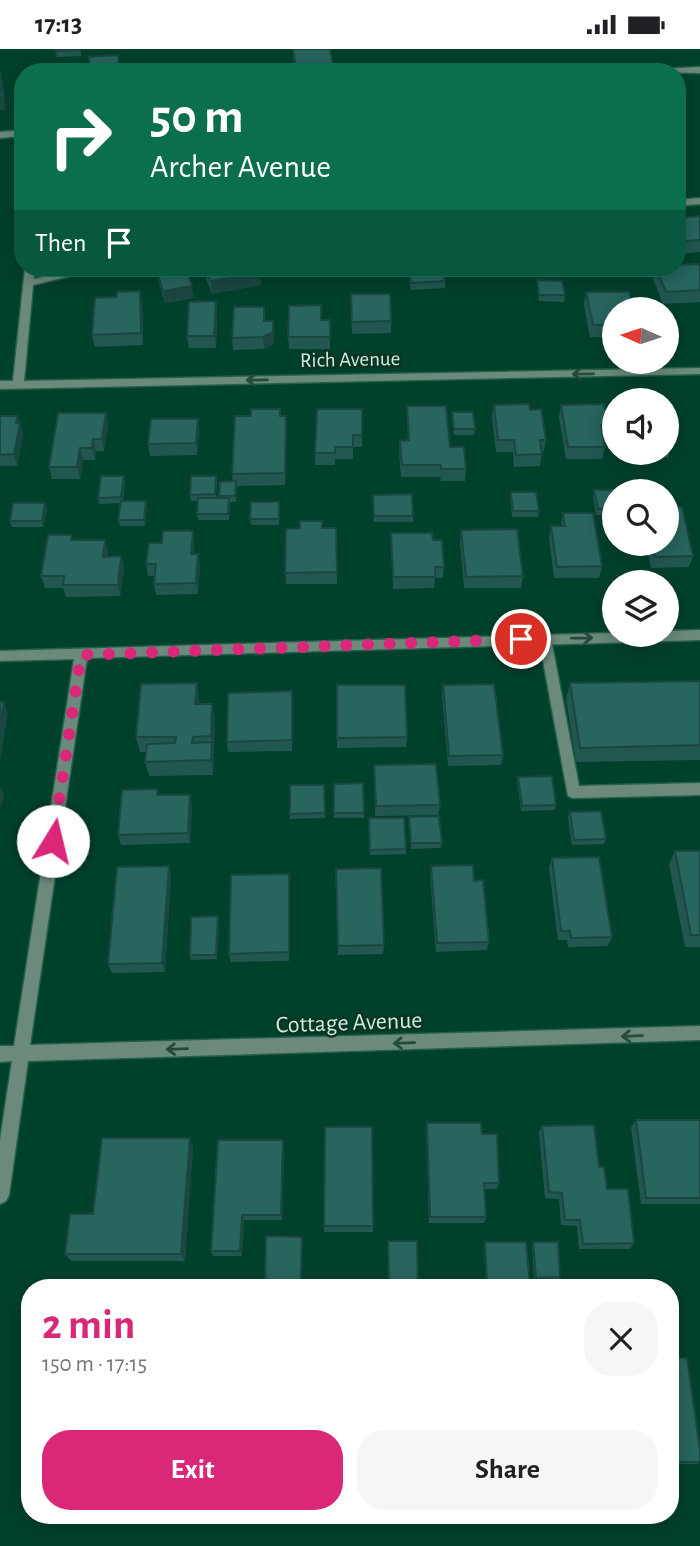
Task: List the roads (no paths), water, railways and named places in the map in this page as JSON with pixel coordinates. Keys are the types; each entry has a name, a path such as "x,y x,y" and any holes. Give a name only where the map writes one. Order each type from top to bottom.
{"street":[{"path":"18,385 29,277"},
{"path":"28,283 56,277"},
{"name":"Rich Avenue","path":"0,385 700,372"},
{"path":"0,656 700,635"},
{"path":"545,639 573,792 700,789"},
{"path":"0,1195 81,655"},
{"name":"Cottage Avenue","path":"0,1054 700,1033"}]}
